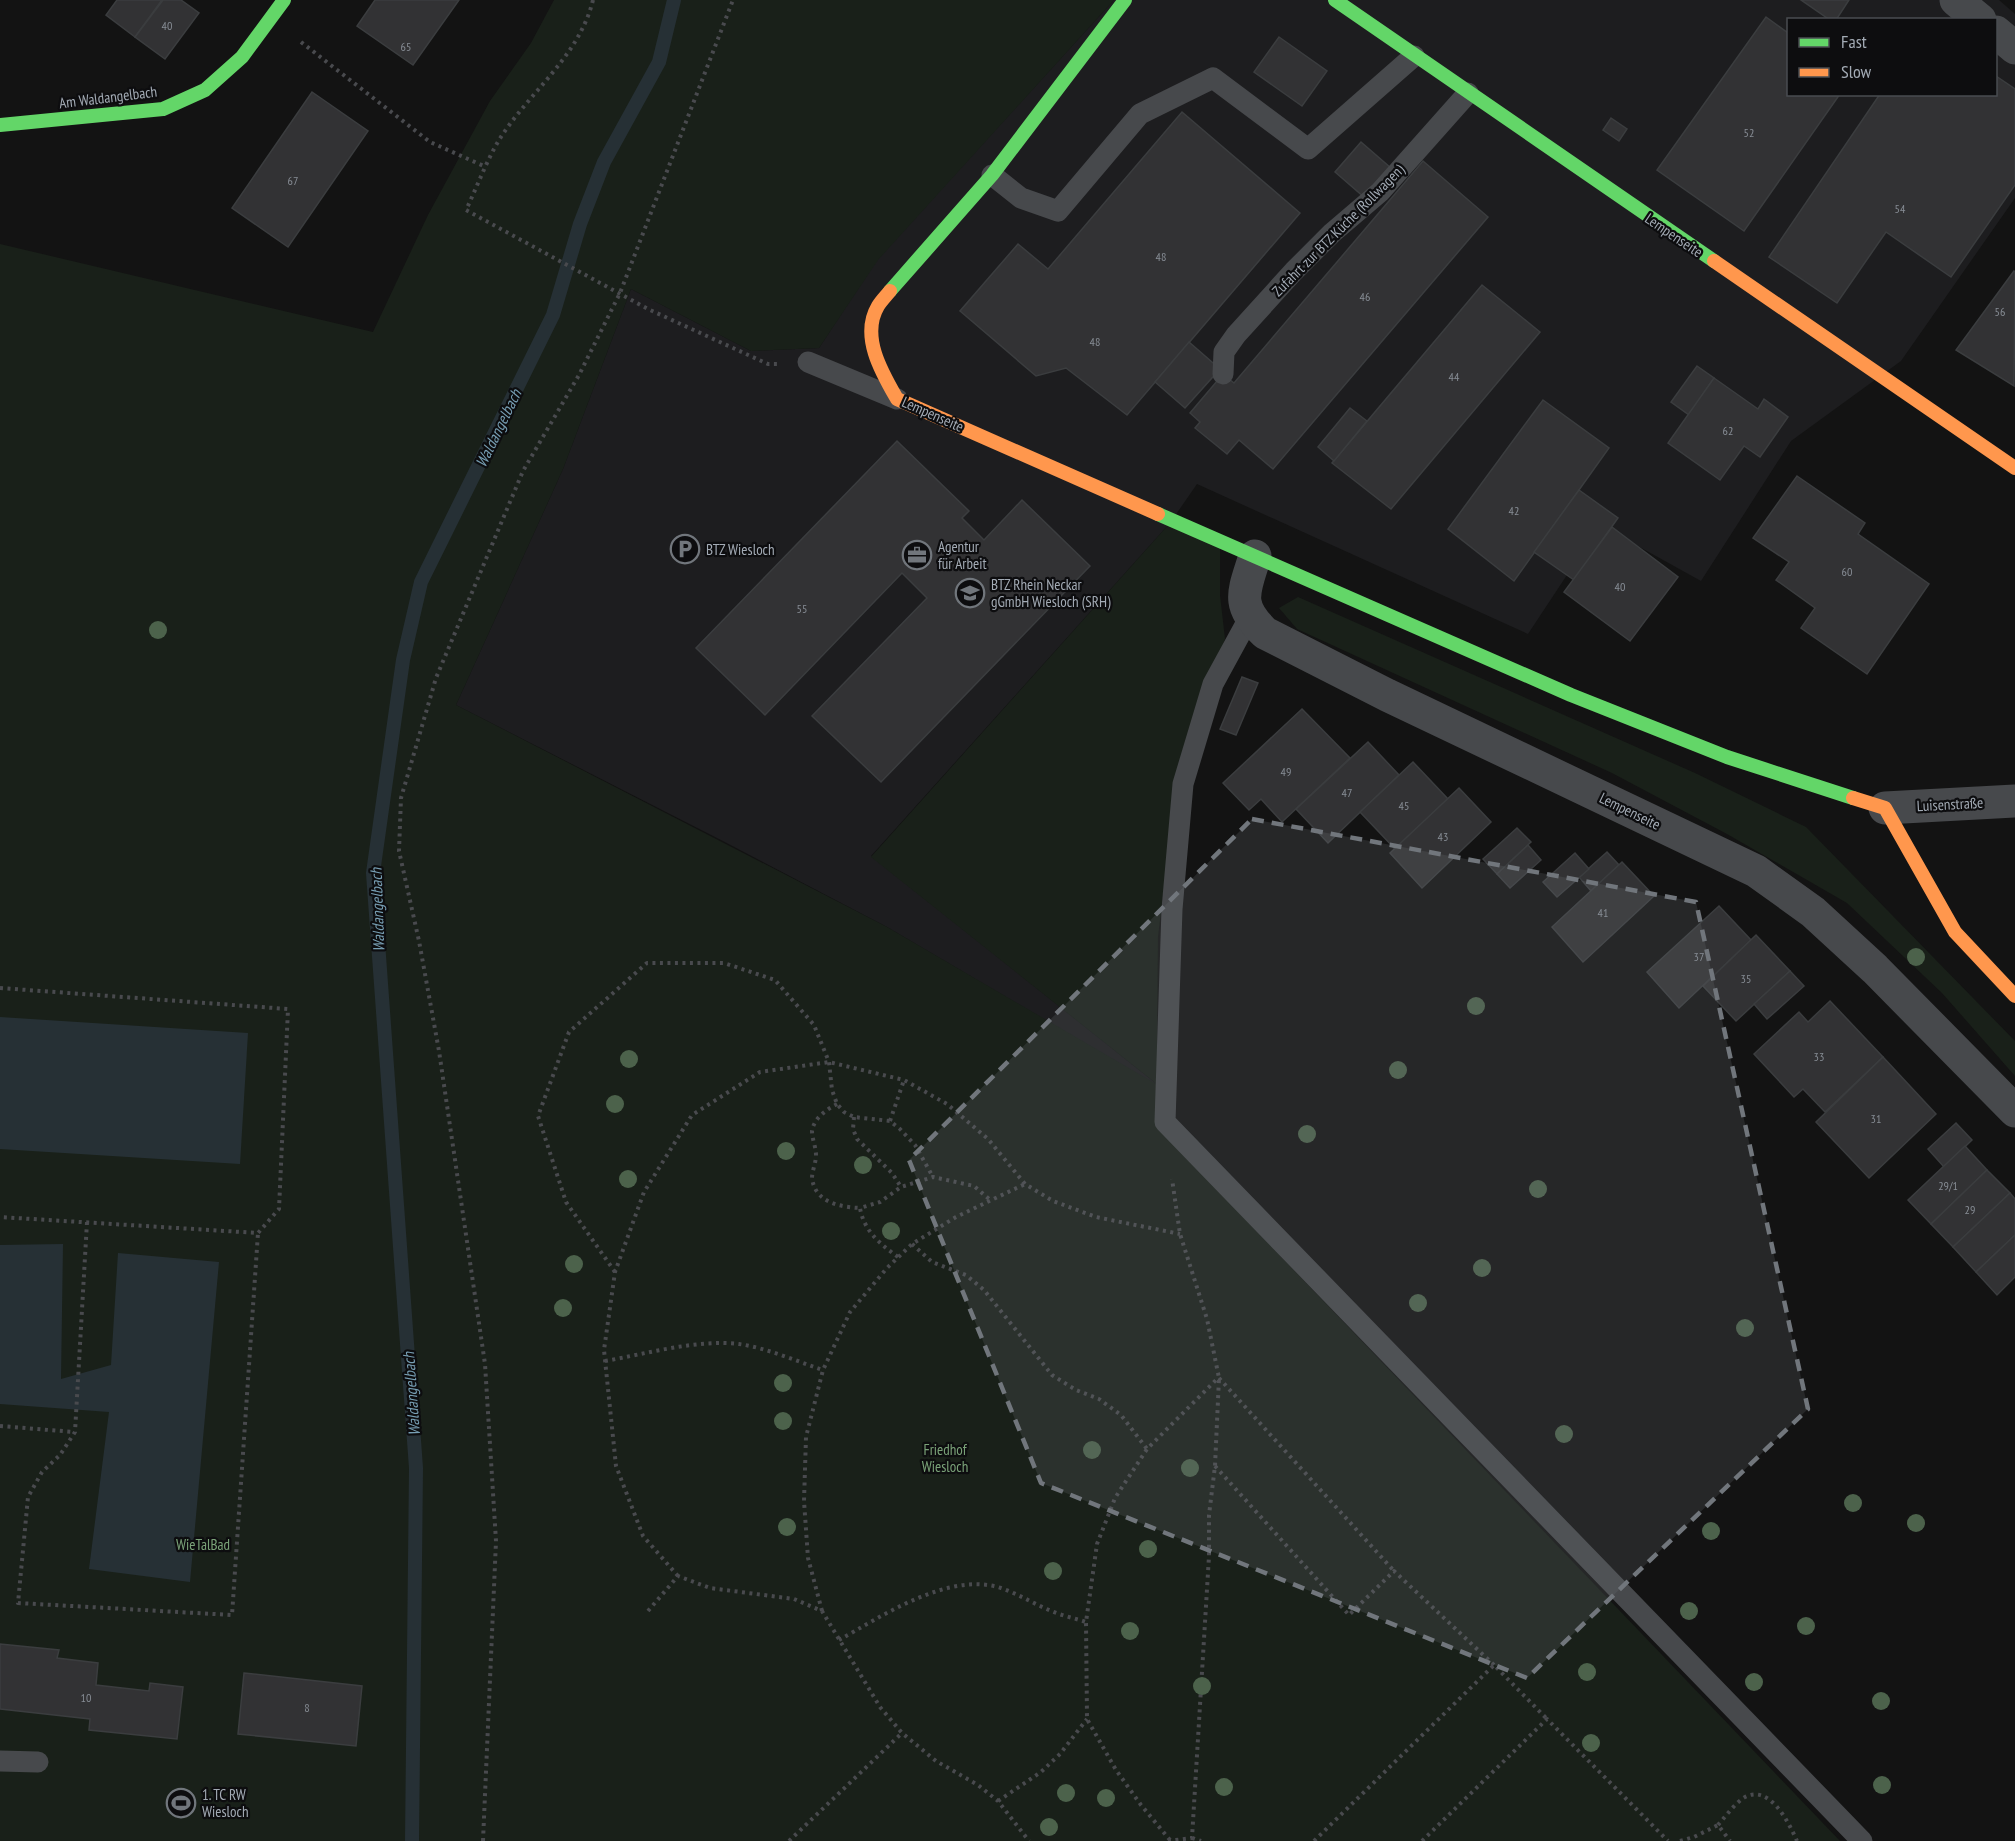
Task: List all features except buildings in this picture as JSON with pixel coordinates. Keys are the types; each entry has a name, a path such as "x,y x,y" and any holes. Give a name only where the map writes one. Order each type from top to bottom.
{"street":[{"name":"Lempenseite","path":"1125,0 992,175 912,264 877,307 872,327 874,351 882,374 897,399 1582,700 1726,757 1885,808"},
{"name":"Lempenseite","path":"1335,0 2015,468"},
{"path":"1956,0 1978,18"},
{"name":"Am Waldangelbach","path":"0,125 164,109 205,90 242,57 274,7"},
{"path":"1997,34 2015,48"},
{"path":"1250,618 1243,593 1255,556"},
{"name":"Lempenseite","path":"1250,618 1265,633 1285,644 1756,871 1813,912 1875,969 2015,1111"},
{"name":"Luisenstraße","path":"1885,808 2015,801"},
{"path":"1885,808 1956,932 2015,996"}],"lane":[{"path":"992,175 1021,198 1058,211 1140,114 1214,78 1308,148 1414,56"},
{"name":"Zufahrt zur BTZ Küche (Rollwagen)","path":"1223,374 1224,352 1236,335 1294,271 1380,192 1468,93"},
{"path":"808,362 897,399"},
{"path":"1250,618 1213,684 1183,784 1172,909 1165,1122 1862,1841"},
{"path":"0,1761 38,1762"}],"path":[{"path":"593,0 589,15 576,42 499,140 466,210 648,309 768,364 808,362"},
{"path":"483,1841 496,1540 485,1364 439,1051 419,941 399,851 401,798 436,678 523,471 579,375 620,293 733,0"},
{"path":"274,7 430,142 486,167"},
{"path":"615,1272 566,1202 538,1116 569,1032 647,963 724,963 776,980 814,1025 829,1062 832,1090 837,1104 844,1112 854,1117 890,1121 915,1145 933,1177"},
{"path":"0,988 288,1008 279,1209 258,1233 232,1616 18,1603 28,1497 42,1472 60,1455 75,1432 87,1222"},
{"path":"822,1611 794,1599 710,1588 678,1575 643,1536 616,1466 604,1350 615,1272 644,1192 692,1115 760,1072 829,1062 904,1080 947,1104 988,1139 1025,1184 1053,1201 1096,1217 1180,1234 1206,1319 1219,1378 1215,1466 1209,1515 1209,1556 1192,1838"},
{"path":"890,1121 904,1080"},
{"path":"837,1104 816,1120 812,1132 816,1155 812,1179 828,1202 843,1207 860,1208 880,1202 901,1187 933,1177 974,1186 990,1199"},
{"path":"854,1117 853,1129 856,1139 892,1173 901,1187"},
{"path":"1025,1184 956,1217 912,1244 887,1268 850,1312 823,1370 806,1437 804,1501 808,1558 822,1611 880,1707 902,1733 936,1761 978,1785 998,1801 1029,1841"},
{"path":"860,1208 868,1231 898,1257"},
{"path":"0,1217 258,1233"},
{"path":"912,1244 932,1262 966,1275 984,1290 1052,1375 1076,1390 1099,1399 1121,1415 1147,1449"},
{"path":"605,1361 716,1343 739,1344 763,1350 823,1370"},
{"path":"1201,1841 1192,1838 1169,1841 1116,1770 1087,1719 1086,1622 1097,1544 1114,1498 1147,1449 1219,1378"},
{"path":"1219,1378 1394,1571 1494,1665 1668,1841"},
{"path":"0,1426 75,1432"},
{"path":"1215,1466 1349,1615 1394,1571"},
{"path":"648,1611 678,1575"},
{"path":"839,1640 907,1603 946,1588 975,1584 999,1587 1059,1614 1086,1622"},
{"path":"1314,1841 1494,1665"},
{"path":"998,1801 1041,1772 1060,1754 1087,1719"},
{"path":"1422,1841 1547,1719"},
{"path":"789,1841 902,1733"},
{"path":"1680,1841 1694,1837 1718,1824 1744,1797 1757,1794 1768,1798 1779,1810 1797,1841"},
{"path":"1718,1824 1730,1841"}],"highlighted area":[{"path":"1252,819 1696,902 1808,1409 1527,1678 1041,1483 909,1160"}],"shaded area":[{"path":"1114,0 1999,0 2015,14 2015,198 1901,361 1791,441 1701,581 1600,525 1528,634 1197,484 1170,523 871,856 1163,1089 887,927 456,705 563,469 631,289 751,351 819,348 877,260"},
{"path":"0,1017 248,1033 240,1164 0,1149"},
{"path":"63,1244 61,1379 111,1365 118,1253 219,1262 190,1582 89,1569 109,1412 0,1404 0,1245"}],"green space":[{"path":"554,0 1114,0 878,260 819,348 751,351 631,289 563,469 456,705 887,927 1158,1085 871,857 1170,523 1220,544 1220,595 1225,639 1199,708 1175,792 1158,937 1157,1045 1177,1148 1840,1841 0,1841 0,244 373,332 428,215 490,101 531,43"},
{"path":"1298,597 1695,773 1806,827 2015,1041 2015,1076 1942,993 1847,903 1727,834 1612,773 1297,629 1279,608"}],"waterway":[{"name":"Waldangelbach","path":"412,1841 416,1468 373,873 403,660 421,582 553,315 580,224 604,162 659,62 674,0"}],"traffic: fast":[{"path":"0,125 163,109 205,90 242,57 284,0"},
{"path":"890,291 992,175 1125,0"},
{"path":"1335,0 1714,261"},
{"path":"1158,514 1571,695 1727,757 1853,798"}],"traffic: slow":[{"path":"1714,261 2015,468"},
{"path":"890,291 878,306 871,330 875,354 897,399 1158,514"},
{"path":"1853,798 1885,808 1955,932 2015,996"}],"place":[{"name":"BTZ Wiesloch","path":"685,549"},
{"name":"Agentur für Arbeit","path":"917,555"},
{"name":"BTZ Rhein Neckar gGmbH Wiesloch (SRH)","path":"970,593"},
{"name":"1. TC RW Wiesloch","path":"181,1803"}],"park label":[{"name":"Friedhof Wiesloch","path":"945,1458"},
{"name":"WieTalBad","path":"203,1544"}]}
